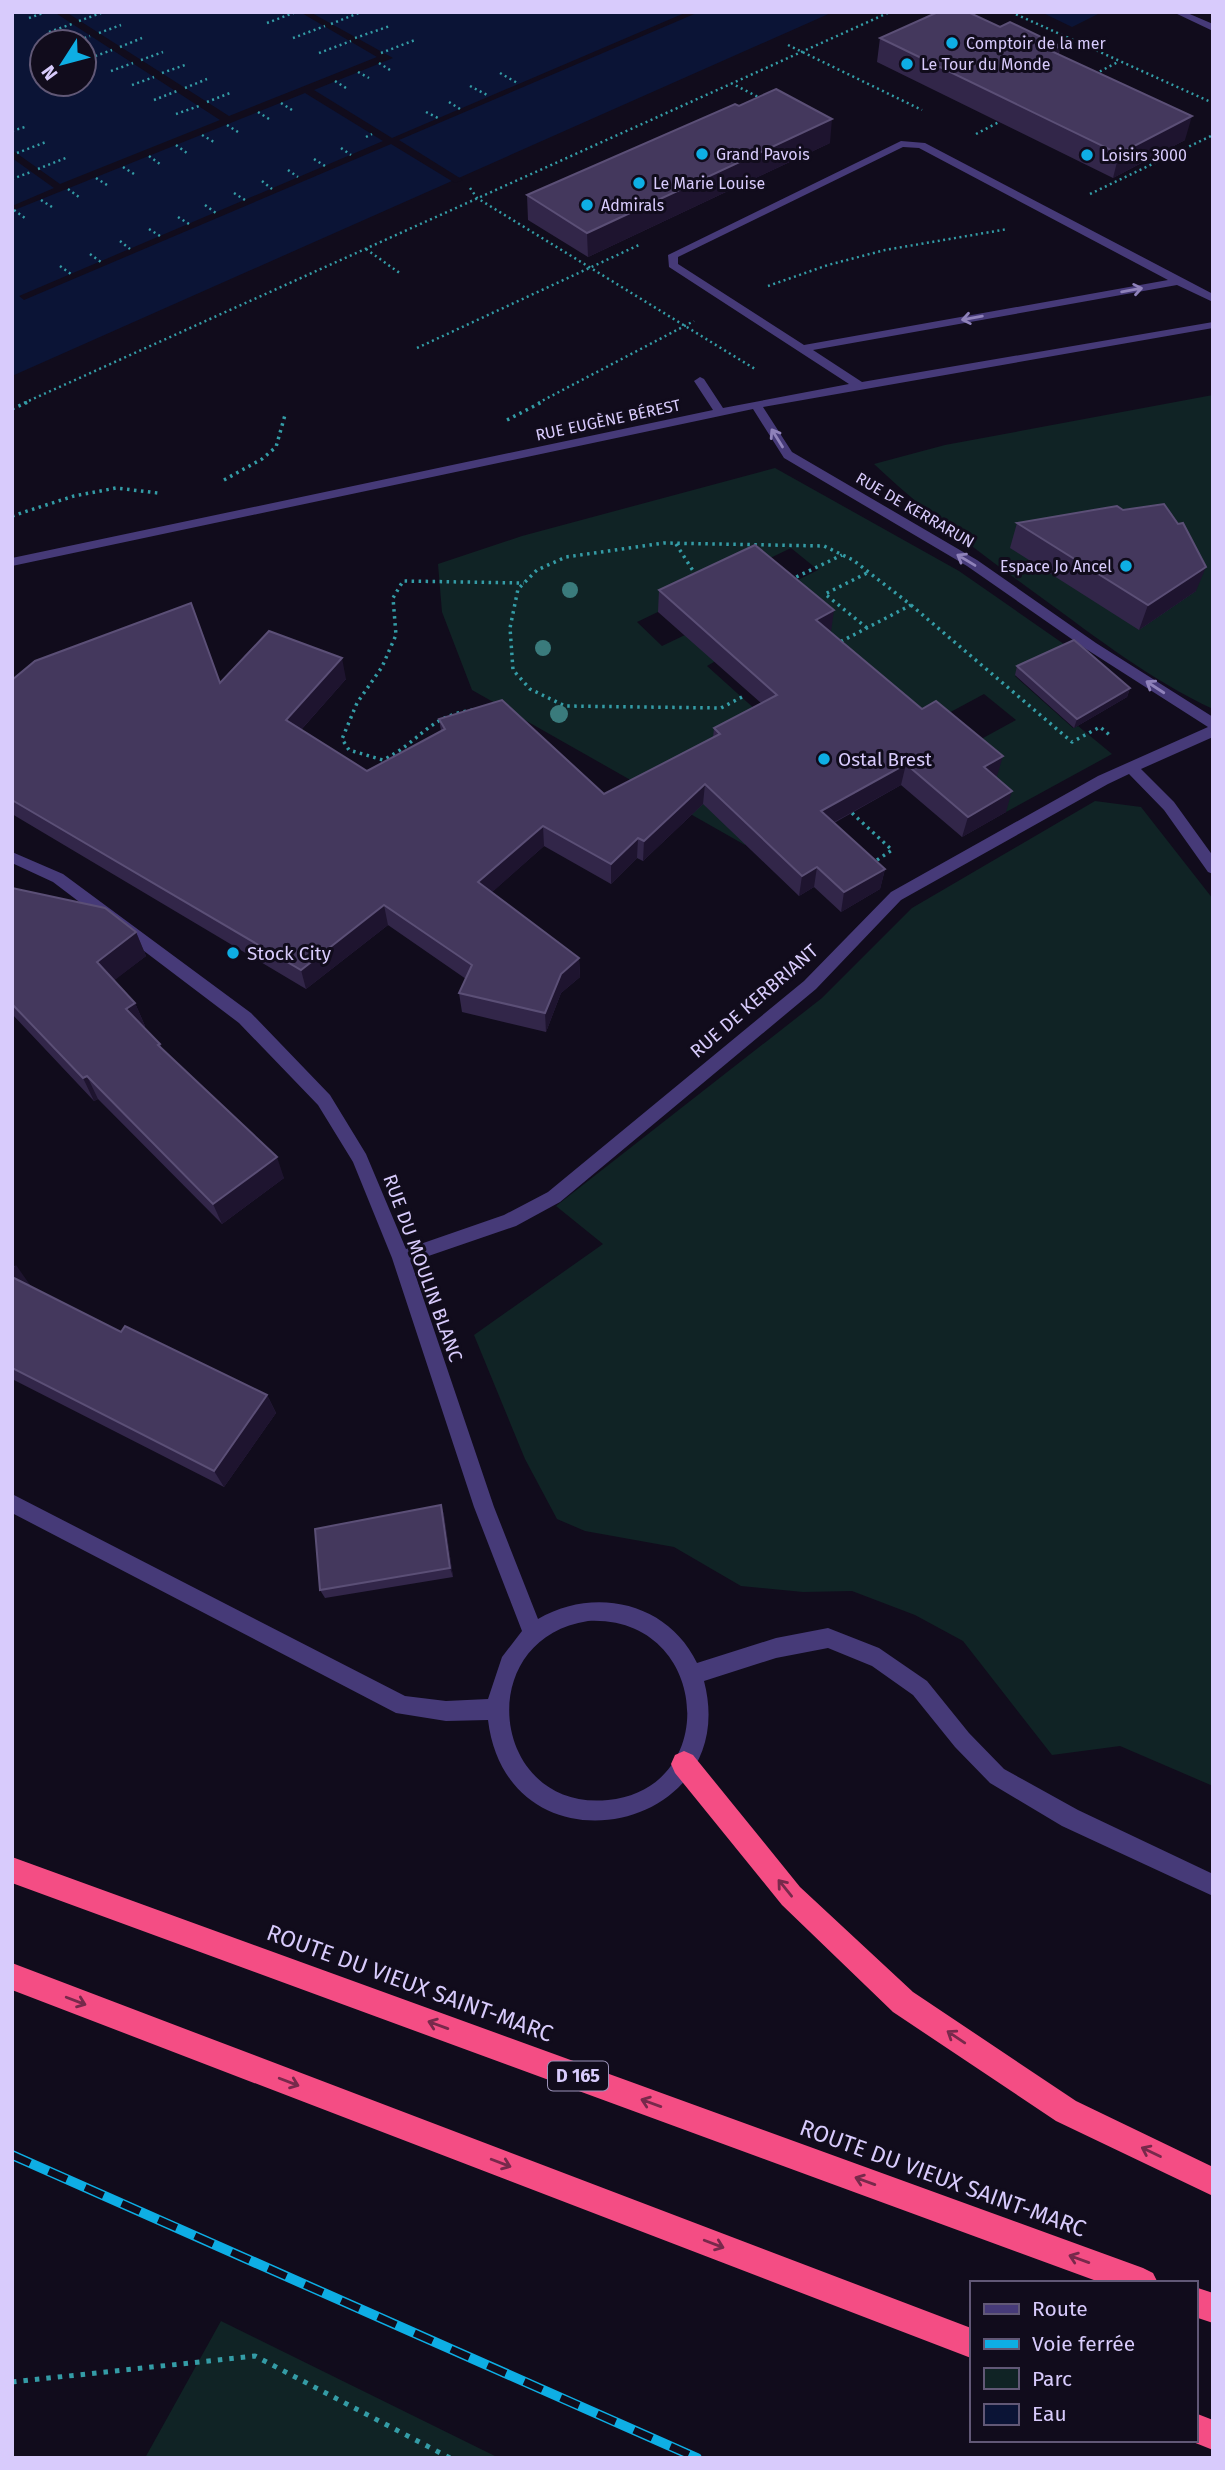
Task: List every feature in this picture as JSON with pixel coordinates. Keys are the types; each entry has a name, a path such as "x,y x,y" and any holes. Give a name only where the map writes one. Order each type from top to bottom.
{"highway":[{"path":"684,1764 791,1896 903,2002 1066,2110 1213,2182"},
{"name":"ROUTE DU VIEUX SAINT-MARC","path":"12,1870 1138,2281"},
{"path":"12,1976 970,2343"}],"street":[{"path":"1177,12 1213,28"},
{"path":"859,385 673,265 673,255 901,144 921,145 1213,299"},
{"path":"804,348 1179,281"},
{"name":"RUE EUGÈNE BÉREST","path":"12,562 792,397 1213,325"},
{"path":"700,381 720,412"},
{"name":"RUE DE KERRARUN","path":"756,405 788,455 972,563 1091,646 1213,724"},
{"name":"RUE DE KERBRIANT","path":"401,1258 510,1221 554,1197 810,985 896,896 1103,780 1213,731"},
{"path":"1132,768 1169,806 1213,868"},
{"name":"RUE DU MOULIN BLANC","path":"12,857 58,878 245,1018 281,1052 324,1100 360,1159 401,1258 484,1507 533,1633"},
{"path":"12,1503 402,1706 446,1711 498,1709"},
{"path":"603,1608 635,1616 671,1640 692,1675 699,1713 684,1764 661,1791 640,1804 589,1813 554,1803 520,1776 503,1744 498,1709 504,1676 521,1645 533,1633 562,1615 603,1608"},
{"path":"692,1675 776,1648 828,1638 879,1658 920,1688 962,1740 997,1776 1070,1818 1213,1885"}],"path":[{"path":"29,18 46,12"},
{"path":"267,23 296,12"},
{"path":"331,24 361,12"},
{"path":"12,408 890,12"},
{"path":"1011,12 1213,103"},
{"path":"79,21 101,13"},
{"path":"61,28 72,24"},
{"path":"99,33 121,25"},
{"path":"293,38 325,26"},
{"path":"355,38 390,26"},
{"path":"120,47 142,38"},
{"path":"381,53 415,40"},
{"path":"319,53 351,41"},
{"path":"788,45 803,50"},
{"path":"98,55 112,50"},
{"path":"141,60 163,52"},
{"path":"1095,74 1119,62"},
{"path":"111,71 133,63"},
{"path":"379,63 390,70"},
{"path":"162,73 185,65"},
{"path":"358,72 369,78"},
{"path":"499,73 519,84"},
{"path":"132,85 154,77"},
{"path":"185,88 207,79"},
{"path":"335,81 346,88"},
{"path":"731,83 767,102"},
{"path":"470,86 489,96"},
{"path":"154,100 177,91"},
{"path":"207,102 230,93"},
{"path":"449,102 460,109"},
{"path":"281,103 292,110"},
{"path":"176,114 199,106"},
{"path":"258,112 269,119"},
{"path":"426,112 438,118"},
{"path":"972,136 1009,117"},
{"path":"227,125 238,132"},
{"path":"12,131 25,127"},
{"path":"366,137 372,134"},
{"path":"202,135 214,142"},
{"path":"17,153 46,142"},
{"path":"176,145 187,153"},
{"path":"341,148 351,155"},
{"path":"149,156 160,163"},
{"path":"38,169 68,157"},
{"path":"314,159 325,166"},
{"path":"122,167 134,174"},
{"path":"288,170 298,177"},
{"path":"12,179 31,172"},
{"path":"96,178 107,185"},
{"path":"262,181 272,188"},
{"path":"470,188 477,198 781,386 792,397"},
{"path":"68,189 79,197"},
{"path":"234,193 245,200"},
{"path":"41,200 52,208"},
{"path":"205,205 216,212"},
{"path":"14,211 25,218"},
{"path":"178,217 188,224"},
{"path":"149,229 160,236"},
{"path":"120,241 130,249"},
{"path":"365,249 401,274"},
{"path":"90,254 100,262"},
{"path":"60,266 71,274"},
{"path":"213,484 262,459 276,447 285,415"},
{"path":"12,516 75,496 116,488 165,493"},
{"path":"675,543 692,573 701,582 692,576"},
{"path":"743,697 721,708 565,706 530,689 513,670 510,628 518,589 537,570 566,557 675,543 824,546 869,572 911,605 1072,742 1100,727 1128,750 1107,761 1103,780"},
{"path":"787,582 842,555"},
{"path":"867,628 825,594 869,572"},
{"path":"479,709 452,713 429,726 402,751 383,760 349,750 342,739 357,703 382,667 396,635 393,598 403,581 524,583"},
{"path":"822,603 831,599"},
{"path":"828,648 911,605"},
{"path":"852,813 892,850 872,861 905,891"},
{"path":"12,2382 24,2383 255,2357 450,2458"}],"green space":[{"path":"1213,395 1213,709 1146,672 1083,628 956,534 874,464 945,445"},
{"path":"775,468 959,571 1071,649 1015,676 1073,728 1078,726 1112,754 1006,812 963,749 1016,720 984,694 932,722 780,589 818,570 791,548 637,622 662,646 685,635 719,659 707,666 767,720 745,845 472,690 442,612 438,564 522,536"},
{"path":"1095,801 1141,807 1213,899 1213,1786 1120,1746 1052,1755 963,1641 915,1615 852,1591 803,1592 741,1586 674,1547 585,1531 557,1519 525,1459 474,1335 603,1244 556,1206 822,998 912,908"},
{"path":"221,2321 499,2458 145,2458"}],"water":[{"path":"12,12 833,12 12,376"},
{"path":"1041,12 1102,12 1072,27"}],"pier":[{"path":"54,12 66,12 91,28 79,28"},
{"path":"300,12 310,12 393,58 314,90 392,138 687,12 699,12 399,140 463,180 455,183 391,144 24,300 19,296 383,141 305,93 12,211 12,206 54,188 12,158 12,150 60,184 220,120 98,41 98,32 229,116 377,57"}],"building":[{"path":"938,12 968,12 1000,27 1010,22 1060,46 1051,51 1192,116 1119,154 880,38"},
{"path":"776,89 832,119 587,233 527,195 735,104 739,106"},
{"path":"1164,504 1178,524 1183,523 1206,567 1148,605 1017,523 1117,506 1123,510"},
{"path":"755,545 834,610 816,620 922,709 936,701 1003,756 984,767 1012,791 968,817 906,764 821,811 885,869 844,892 817,867 802,876 705,784 644,841 638,838 611,864 543,826 478,882 579,958 561,974 545,1013 459,993 472,965 384,905 301,970 12,800 12,680 35,661 191,603 220,683 269,631 342,658 286,720 367,771 445,729 439,719 502,700 604,794 720,734 714,728 777,695 659,590"},
{"path":"1074,640 1130,688 1077,719 1017,666"},
{"path":"12,888 105,908 136,932 97,962 135,1003 126,1009 160,1044 158,1045 277,1157 213,1204 87,1076 83,1078 12,1004"},
{"path":"12,1277 121,1332 125,1326 267,1395 214,1471 12,1368"},
{"path":"441,1505 450,1568 320,1590 315,1529"}],"railway":[{"path":"12,2155 697,2458"}],"place":[{"name":"Comptoir de la mer","path":"952,43"},
{"name":"Le Tour du Monde","path":"907,64"},
{"name":"Grand Pavois","path":"702,154"},
{"name":"Loisirs 3000","path":"1087,155"},
{"name":"Le Marie Louise","path":"639,183"},
{"name":"Admirals","path":"587,205"},
{"name":"Espace Jo Ancel","path":"1126,566"},
{"name":"Ostal Brest","path":"824,759"},
{"name":"Stock City","path":"233,953"}]}
